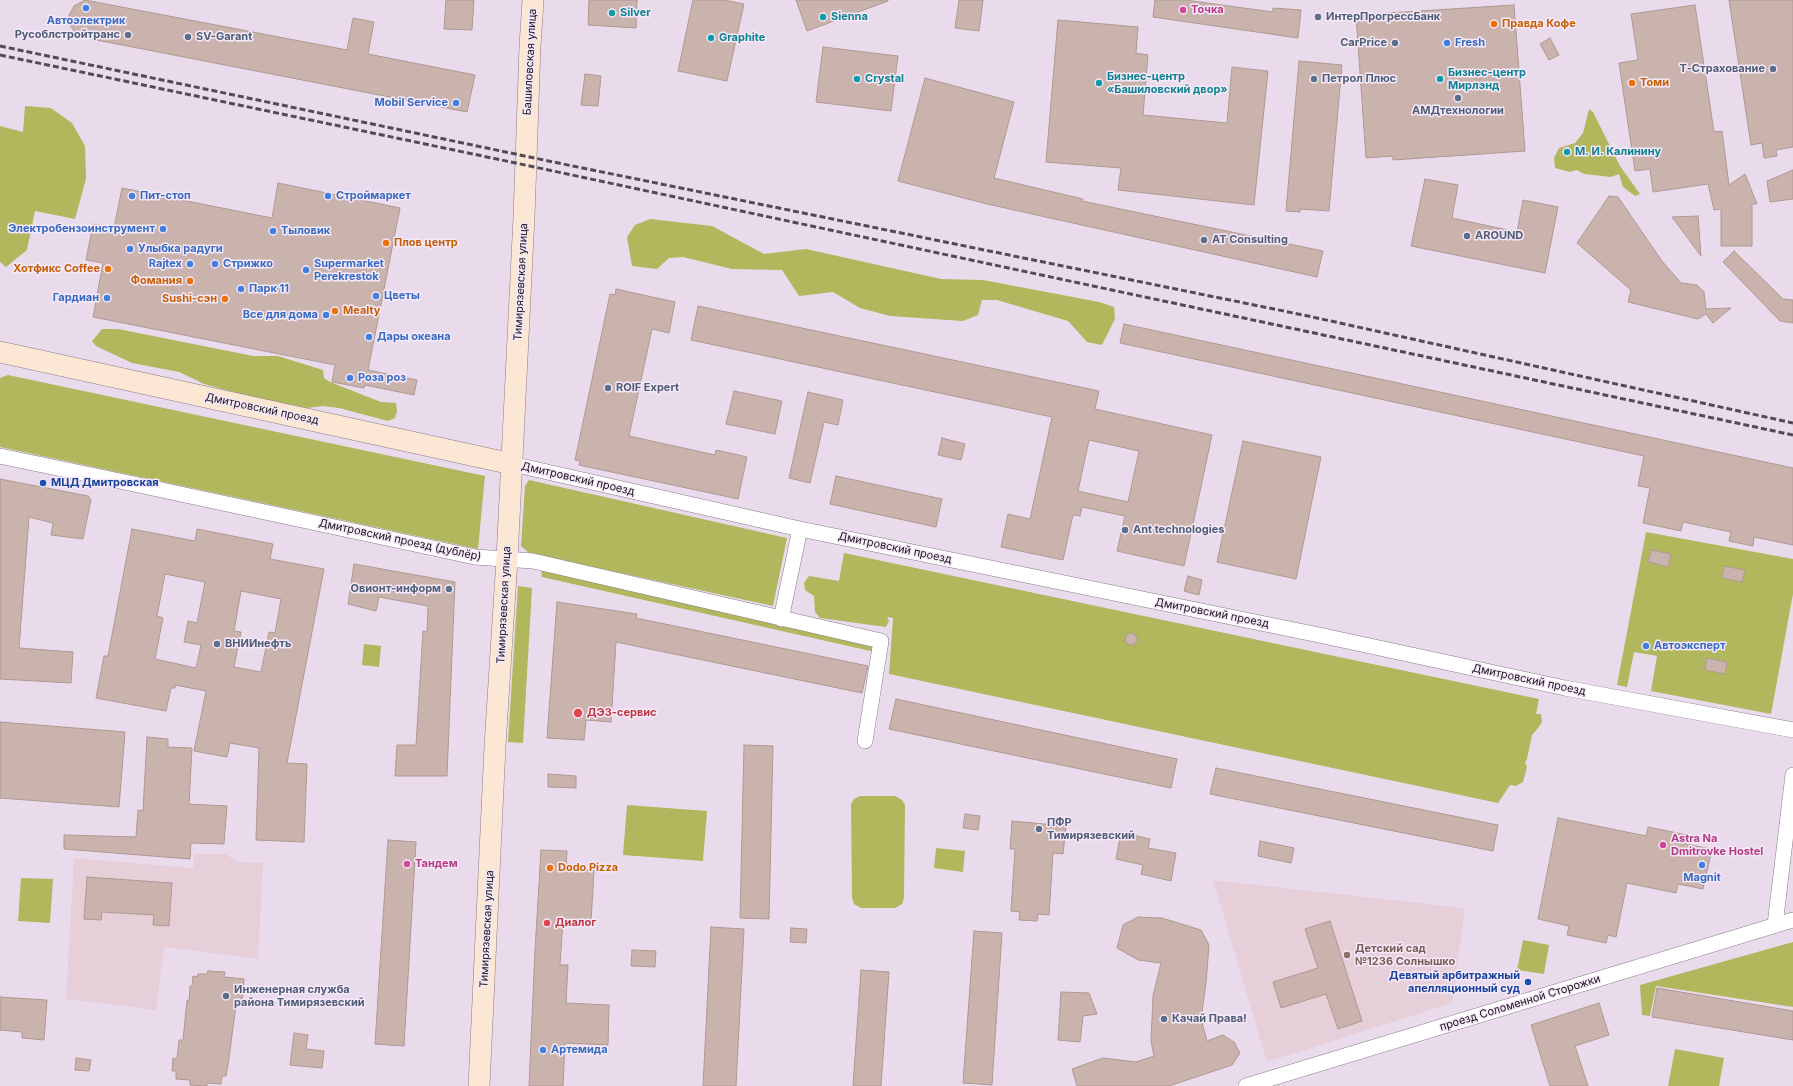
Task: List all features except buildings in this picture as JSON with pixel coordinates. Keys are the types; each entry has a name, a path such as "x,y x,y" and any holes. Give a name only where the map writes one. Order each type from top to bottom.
{"main road":[{"name":"Башиловская улица","path":"527,124 533,0"},
{"name":"Тимирязевская улица","path":"479,1086 495,746 512,464 527,124"},
{"name":"Дмитровский проезд","path":"0,352 512,464"}],"street":[{"name":"Дмитровский проезд (дублёр)","path":"0,456 475,557 533,561 881,641 865,741"},
{"name":"Дмитровский проезд","path":"512,464 800,529 1320,635 1565,688 1793,730"},
{"path":"781,619 800,529"},
{"path":"1775,925 1793,775"},
{"name":"проезд Соломенной Сторожки","path":"1246,1086 1793,920"}],"shaded area":[{"path":"194,854 226,854 237,862 263,863 258,959 164,947 156,1010 66,999 74,858 193,868"},
{"name":"Детский сад №1236 Солнышко","path":"1213,880 1465,908 1452,1003 1267,1062"}],"green space":[{"path":"25,106 51,108 72,123 85,146 86,179 75,219 35,211 27,250 6,267 0,262 0,126 23,132"},
{"path":"1589,109 1593,112 1620,166 1640,194 1635,196 1623,187 1619,174 1611,177 1584,174 1577,170 1570,172 1555,168 1554,158 1559,148 1575,143 1583,133"},
{"path":"650,219 712,226 764,254 806,249 941,279 983,280 1099,302 1114,307 1115,319 1102,345 1087,342 1068,321 997,300 982,300 978,315 963,321 890,316 860,308 833,292 799,296 782,270 732,269 683,257 669,258 657,269 632,266 627,237 635,225"},
{"path":"102,329 118,329 253,356 278,356 323,370 324,378 330,382 381,402 396,403 397,411 395,418 388,421 339,408 323,406 307,408 274,403 204,384 179,372 132,363 96,346 92,341"},
{"path":"8,375 485,476 478,549 0,447 0,378"},
{"path":"529,480 787,538 773,606 529,553 521,546 525,486"},
{"path":"1646,532 1793,559 1793,594 1771,714 1651,691 1657,656 1634,652 1627,687 1617,685","holes":["1651,550 1671,555 1668,566 1648,562","1724,566 1744,570 1742,582 1722,578","1707,658 1727,662 1725,674 1705,670"]},
{"path":"844,553 1539,699 1536,714 1541,714 1542,722 1532,735 1525,763 1527,767 1523,782 1516,786 1510,785 1498,803 889,674 893,618 887,617 889,621 886,627 820,618 815,612 814,596 805,590 804,583 809,576 839,581"},
{"path":"541,568 876,645 875,652 542,577"},
{"path":"518,586 532,588 523,743 508,742"},
{"path":"364,644 381,646 379,667 362,665"},
{"path":"860,796 895,796 902,800 905,805 904,898 902,904 895,908 861,908 854,904 852,898 851,804 854,799"},
{"path":"627,805 707,811 703,861 623,855"},
{"path":"936,848 965,851 963,872 934,868"},
{"path":"21,878 53,879 50,923 18,921"},
{"path":"1523,940 1549,945 1544,974 1517,970"},
{"path":"1793,942 1793,1007 1656,986 1650,1016 1642,1015 1640,985"},
{"path":"1675,1049 1724,1058 1719,1086 1668,1086"}],"railway":[{"path":"0,46 563,164 1308,316 1793,423"},
{"path":"0,55 492,158 1793,435"}],"place":[{"name":"Автоэлектрик","path":"86,8"},
{"name":"Точка","path":"1183,10"},
{"name":"Silver","path":"612,13"},
{"name":"Sienna","path":"823,17"},
{"name":"ИнтерПрогрессБанк","path":"1318,17"},
{"name":"Правда Кофе","path":"1494,24"},
{"name":"Русоблстройтранс","path":"128,35"},
{"name":"SV-Garant","path":"188,37"},
{"name":"Graphite","path":"711,38"},
{"name":"CarPrice","path":"1395,43"},
{"name":"Fresh","path":"1447,43"},
{"name":"Т‑Страхование","path":"1773,69"},
{"name":"Crystal","path":"857,79"},
{"name":"Петрол Плюс","path":"1314,79"},
{"name":"Бизнес-центр Мирлэнд","path":"1440,79"},
{"name":"Бизнес-центр «Башиловский двор»","path":"1099,83"},
{"name":"Томи","path":"1632,83"},
{"name":"АМДтехнологии","path":"1458,98"},
{"name":"Mobil Service","path":"456,103"},
{"name":"М. И. Калинину","path":"1567,152"},
{"name":"Пит-стоп","path":"132,196"},
{"name":"Строймаркет","path":"328,196"},
{"name":"Электробензоинструмент","path":"163,229"},
{"name":"Тыловик","path":"273,231"},
{"name":"AROUND","path":"1467,236"},
{"name":"AT Consulting","path":"1204,240"},
{"name":"Плов центр","path":"386,243"},
{"name":"Улыбка радуги","path":"130,249"},
{"name":"Rajtex","path":"190,264"},
{"name":"Стрижко","path":"215,264"},
{"name":"Хотфикс Coffee","path":"108,269"},
{"name":"Supermarket Perekrestok","path":"306,270"},
{"name":"Фомания","path":"190,281"},
{"name":"Парк 11","path":"241,289"},
{"name":"Цветы","path":"376,296"},
{"name":"Гардиан","path":"107,298"},
{"name":"Sushi-сэн","path":"225,299"},
{"name":"Mealty","path":"335,311"},
{"name":"Все для дома","path":"326,315"},
{"name":"Дары океана","path":"369,337"},
{"name":"Роза роз","path":"350,378"},
{"name":"ROIF Expert","path":"608,388"},
{"name":"МЦД Дмитровская","path":"43,483"},
{"name":"Ant technologies","path":"1125,530"},
{"name":"Овионт-информ","path":"449,589"},
{"name":"ВНИИнефть","path":"217,644"},
{"name":"Автоэксперт","path":"1646,646"},
{"name":"ДЭЗ-сервис","path":"578,713"},
{"name":"ПФР Тимирязевский","path":"1039,829"},
{"name":"Astra Na Dmitrovke Hostel","path":"1663,845"},
{"name":"Тандем","path":"407,864"},
{"name":"Magnit","path":"1702,865"},
{"name":"Dodo Pizza","path":"550,868"},
{"name":"Диалог","path":"547,923"},
{"name":"Детский сад №1236 Солнышко","path":"1347,955"},
{"name":"Девятый арбитражный апелляционный суд","path":"1528,982"},
{"name":"Инженерная служба района Тимирязевский","path":"226,996"},
{"name":"Качай Права!","path":"1164,1019"},
{"name":"Артемида","path":"543,1050"}]}
